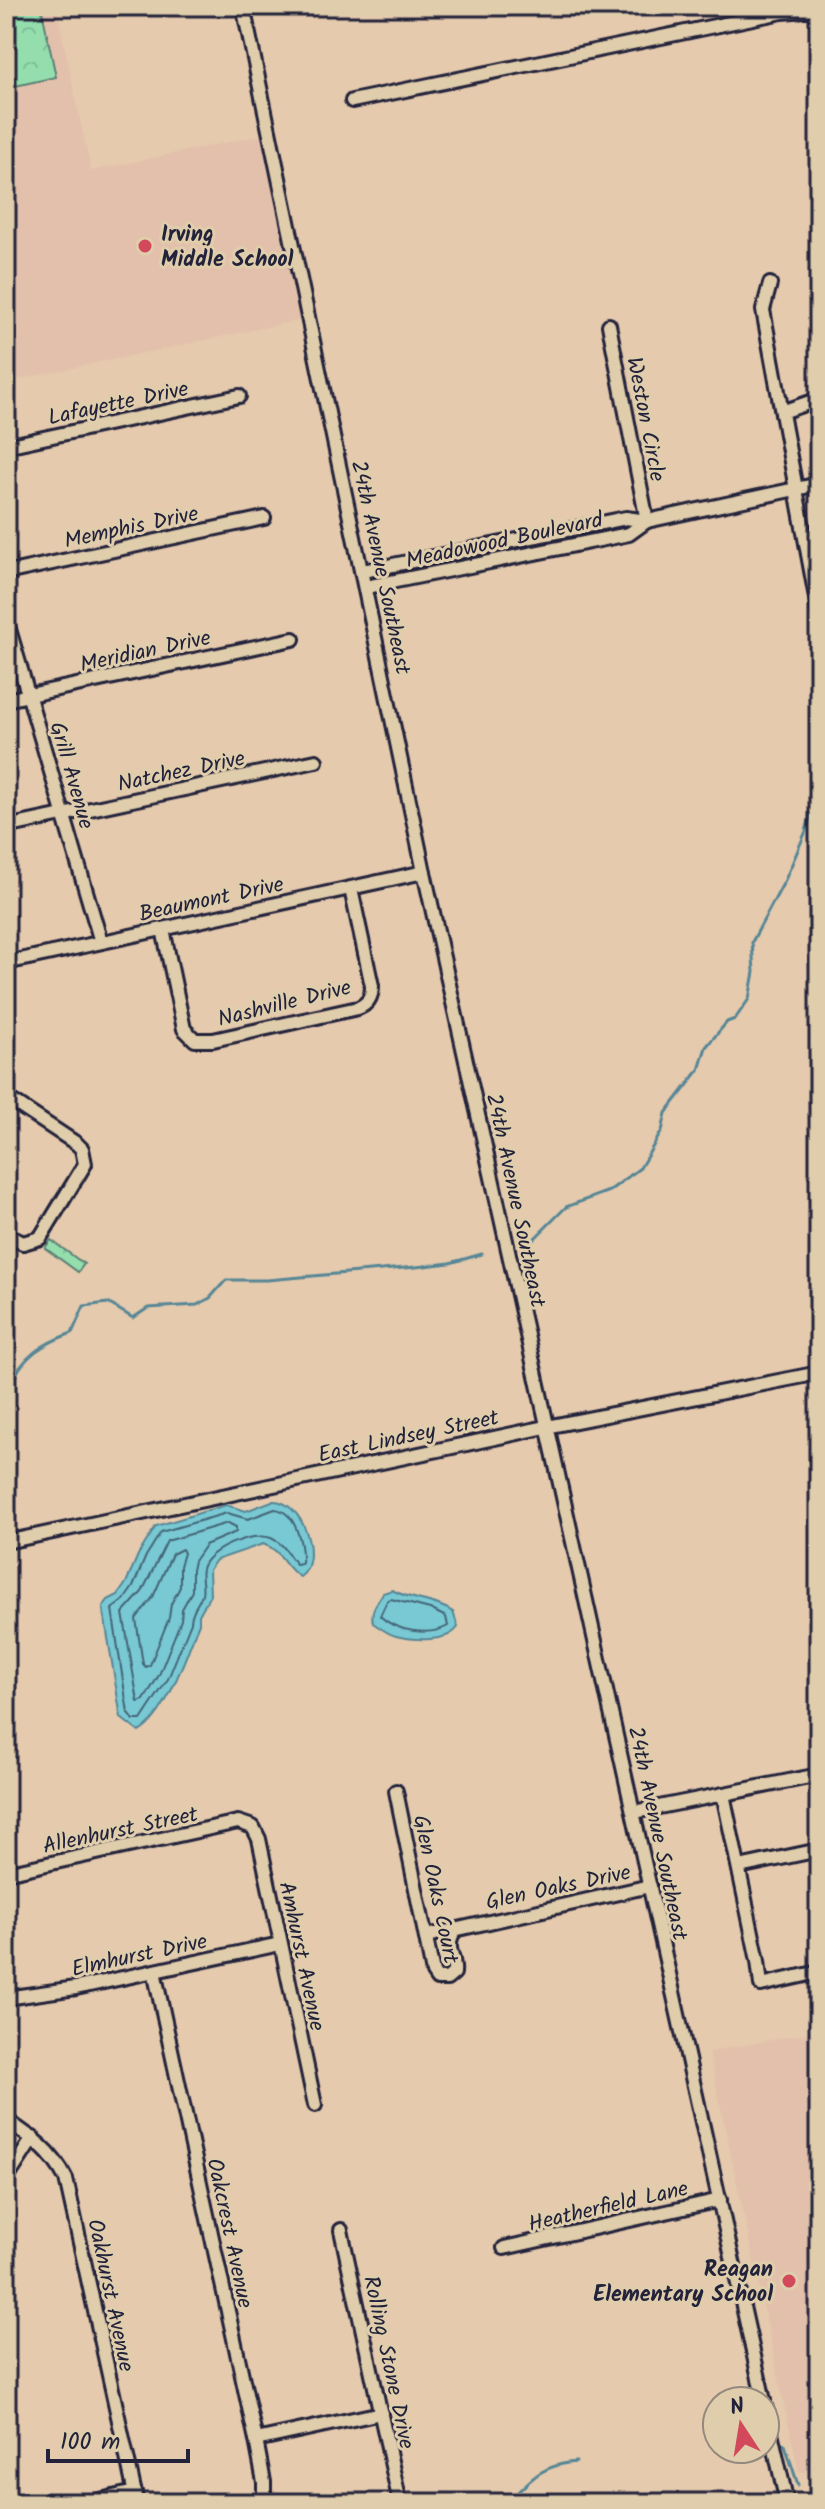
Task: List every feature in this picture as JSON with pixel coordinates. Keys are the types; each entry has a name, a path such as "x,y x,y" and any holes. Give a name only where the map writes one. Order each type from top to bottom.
{"street":[{"name":"24th Avenue Southeast","path":"243,6 424,872 760,2385"},
{"path":"352,101 782,12 819,9"},
{"path":"770,284 763,310 795,490 815,568 819,614"},
{"name":"Weston Circle","path":"609,325 647,521"},
{"name":"Lafayette Drive","path":"6,446 239,396"},
{"path":"782,412 819,399"},
{"name":"Meadowood Boulevard","path":"363,571 626,518 647,521 819,484"},
{"name":"Memphis Drive","path":"6,573 264,518"},
{"name":"Meadowood Boulevard","path":"366,587 629,534 647,521"},
{"name":"Grill Avenue","path":"6,619 101,942"},
{"name":"Meridian Drive","path":"6,700 293,639"},
{"name":"Natchez Drive","path":"6,827 316,761"},
{"name":"Beaumont Drive","path":"6,963 424,872"},
{"name":"Nashville Drive","path":"163,929 187,1034 195,1040 206,1042 358,1008 370,998 372,986 351,889"},
{"path":"6,1097 77,1144 82,1149 85,1164 40,1238 23,1243 6,1235"},
{"name":"East Lindsey Street","path":"6,1542 546,1427 819,1373"},
{"path":"634,1812 819,1775"},
{"name":"Glen Oaks Court","path":"396,1791 433,1973 437,1979 451,1977 455,1968 448,1950 455,1930"},
{"path":"723,1794 761,1985 819,1972"},
{"name":"Allenhurst Street","path":"6,1873 243,1822"},
{"name":"Amhurst Avenue","path":"243,1822 253,1827 259,1839 315,2105"},
{"path":"739,1867 819,1850"},
{"name":"Glen Oaks Drive","path":"427,1936 650,1886"},
{"name":"Elmhurst Drive","path":"6,1998 60,1991 280,1944"},
{"name":"Oakcrest Avenue","path":"154,1971 256,2440 264,2482 264,2503"},
{"name":"Oakhurst Avenue","path":"6,2120 33,2138 54,2158 70,2191 136,2498"},
{"path":"6,2180 33,2138"},
{"name":"Heatherfield Lane","path":"504,2248 720,2200"},
{"name":"Rolling Stone Drive","path":"341,2230 400,2503"},
{"path":"256,2440 381,2413"},
{"name":"24th Avenue Southeast","path":"778,2465 787,2503"},
{"path":"87,2503 136,2498"}],"shaded area":[{"name":"Irving Middle School","path":"6,6 56,6 91,171 262,135 300,320 6,382"},
{"name":"Reagan Elementary School","path":"819,2031 819,2468 799,2473 781,2385 709,2052"}],"green space":[{"path":"6,6 41,6 56,77 6,88"},
{"path":"51,1240 84,1264 78,1272 45,1248"}],"water":[{"path":"272,1501 283,1503 301,1520 309,1545 307,1569 300,1577 275,1550 263,1544 216,1560 209,1570 210,1595 199,1615 199,1623 175,1683 159,1712 139,1732 121,1718 103,1607 118,1595 126,1583 138,1555 156,1526 226,1505 246,1511"},
{"path":"392,1590 453,1612 458,1627 447,1636 430,1639 387,1632 373,1623 372,1614 383,1593"}],"waterway":[{"path":"529,1244 566,1207 609,1191 640,1168 662,1131 666,1113 699,1070 706,1047 727,1022 735,1019 749,999 754,972 752,942 785,880 806,831 819,785"},
{"path":"6,1406 10,1387 20,1367 43,1346 72,1333 84,1306 108,1303 133,1318 148,1308 197,1305 210,1298 226,1280 267,1280 416,1267 450,1263 482,1254"},
{"path":"781,2442 785,2445 798,2485"},
{"path":"507,2503 545,2470 576,2462"},
{"path":"804,2495 817,2503"}],"place":[{"name":"Irving Middle School","path":"145,246"},
{"name":"Reagan Elementary School","path":"789,2281"}]}
